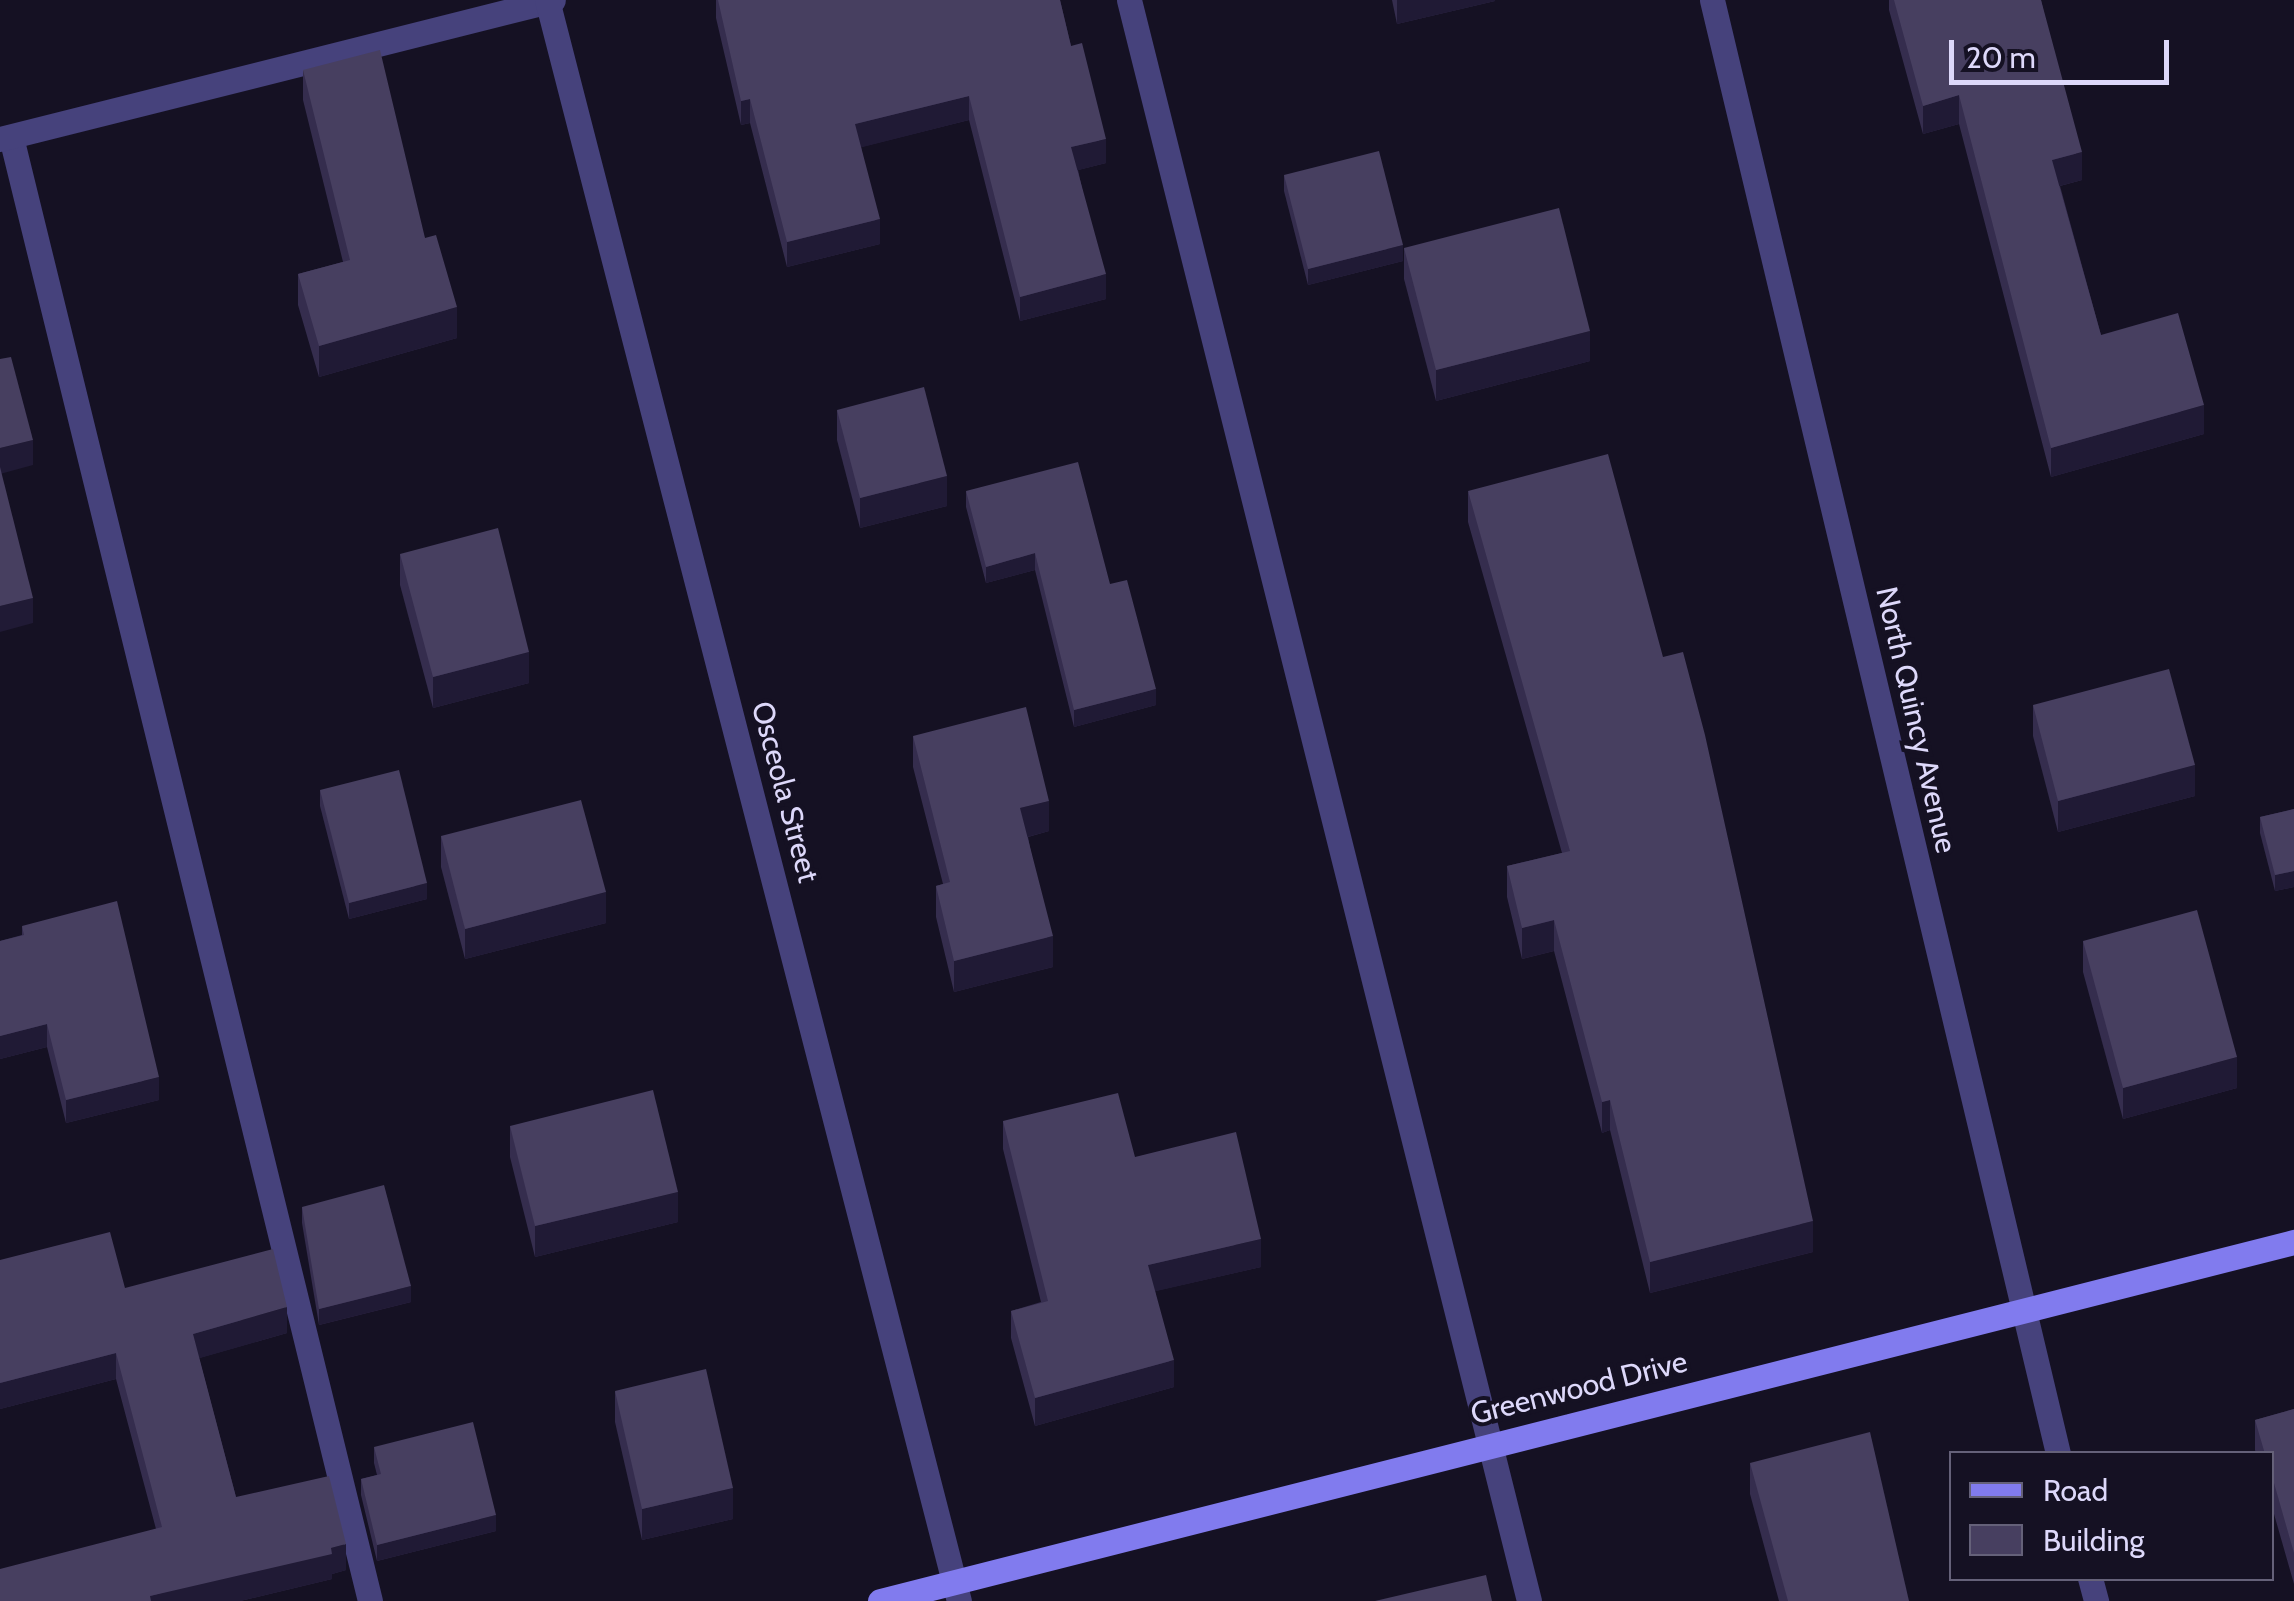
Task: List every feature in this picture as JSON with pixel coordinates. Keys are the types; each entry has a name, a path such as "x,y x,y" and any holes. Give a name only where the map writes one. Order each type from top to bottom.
{"street":[{"path":"370,1601 5,138 549,0"},
{"name":"Osceola Street","path":"549,0 957,1592"},
{"path":"1128,0 1529,1601"},
{"name":"North Quincy Avenue","path":"1712,0 2057,1451"},
{"name":"Greenwood Drive","path":"880,1601 957,1592 1489,1444 2294,1242"}],"building":[{"path":"718,0 1060,0 1071,46 1082,43 1106,139 1071,147 1106,274 1020,297 969,96 855,124 880,219 787,242 750,99 741,101"},
{"path":"1894,0 2041,0 2082,152 2052,160 2101,335 2178,313 2204,405 2051,448 1959,95 1923,106"},
{"path":"380,50 425,238 436,235 457,307 319,346 298,274 350,260 303,70"},
{"path":"1379,151 1403,245 1308,269 1284,175"},
{"path":"1559,208 1590,331 1436,370 1404,248"},
{"path":"11,357 33,440 0,448 0,359"},
{"path":"924,387 947,476 860,498 837,410"},
{"path":"1608,454 1663,657 1683,652 1813,1221 1650,1262 1610,1100 1602,1102 1554,920 1522,928 1507,866 1570,851 1468,491"},
{"path":"1078,462 1110,584 1127,580 1156,689 1074,710 1035,553 986,567 966,491"},
{"path":"0,467 33,598 0,606"},
{"path":"498,528 529,652 433,677 400,554"},
{"path":"2169,669 2195,765 2058,801 2033,705"},
{"path":"1026,707 1049,801 1020,808 1053,936 954,961 936,886 950,882 913,736"},
{"path":"399,770 427,883 349,903 320,790"},
{"path":"581,800 606,892 465,929 441,836"},
{"path":"2294,809 2294,871 2275,875 2260,817"},
{"path":"117,901 159,1077 66,1100 47,1024 0,1036 0,941 24,935 22,926"},
{"path":"2197,910 2237,1057 2123,1088 2083,941"},
{"path":"653,1090 678,1192 535,1226 510,1126"},
{"path":"1118,1093 1135,1157 1236,1132 1261,1239 1148,1265 1174,1360 1035,1398 1011,1311 1048,1301 1003,1121"},
{"path":"384,1185 411,1286 319,1309 302,1207"},
{"path":"110,1232 125,1288 273,1249 287,1307 193,1334 236,1497 329,1476 346,1544 331,1548 332,1554 150,1596 151,1601 0,1601 0,1569 162,1527 116,1353 0,1383 0,1260"},
{"path":"706,1369 733,1488 642,1509 615,1391"},
{"path":"2294,1409 2294,1553 2274,1483 2274,1451 2264,1451 2255,1420"},
{"path":"473,1422 496,1515 377,1545 361,1479 381,1474 374,1447"},
{"path":"1870,1432 1909,1601 1788,1601 1750,1463"},
{"path":"1486,1575 1492,1601 1375,1601"}]}
